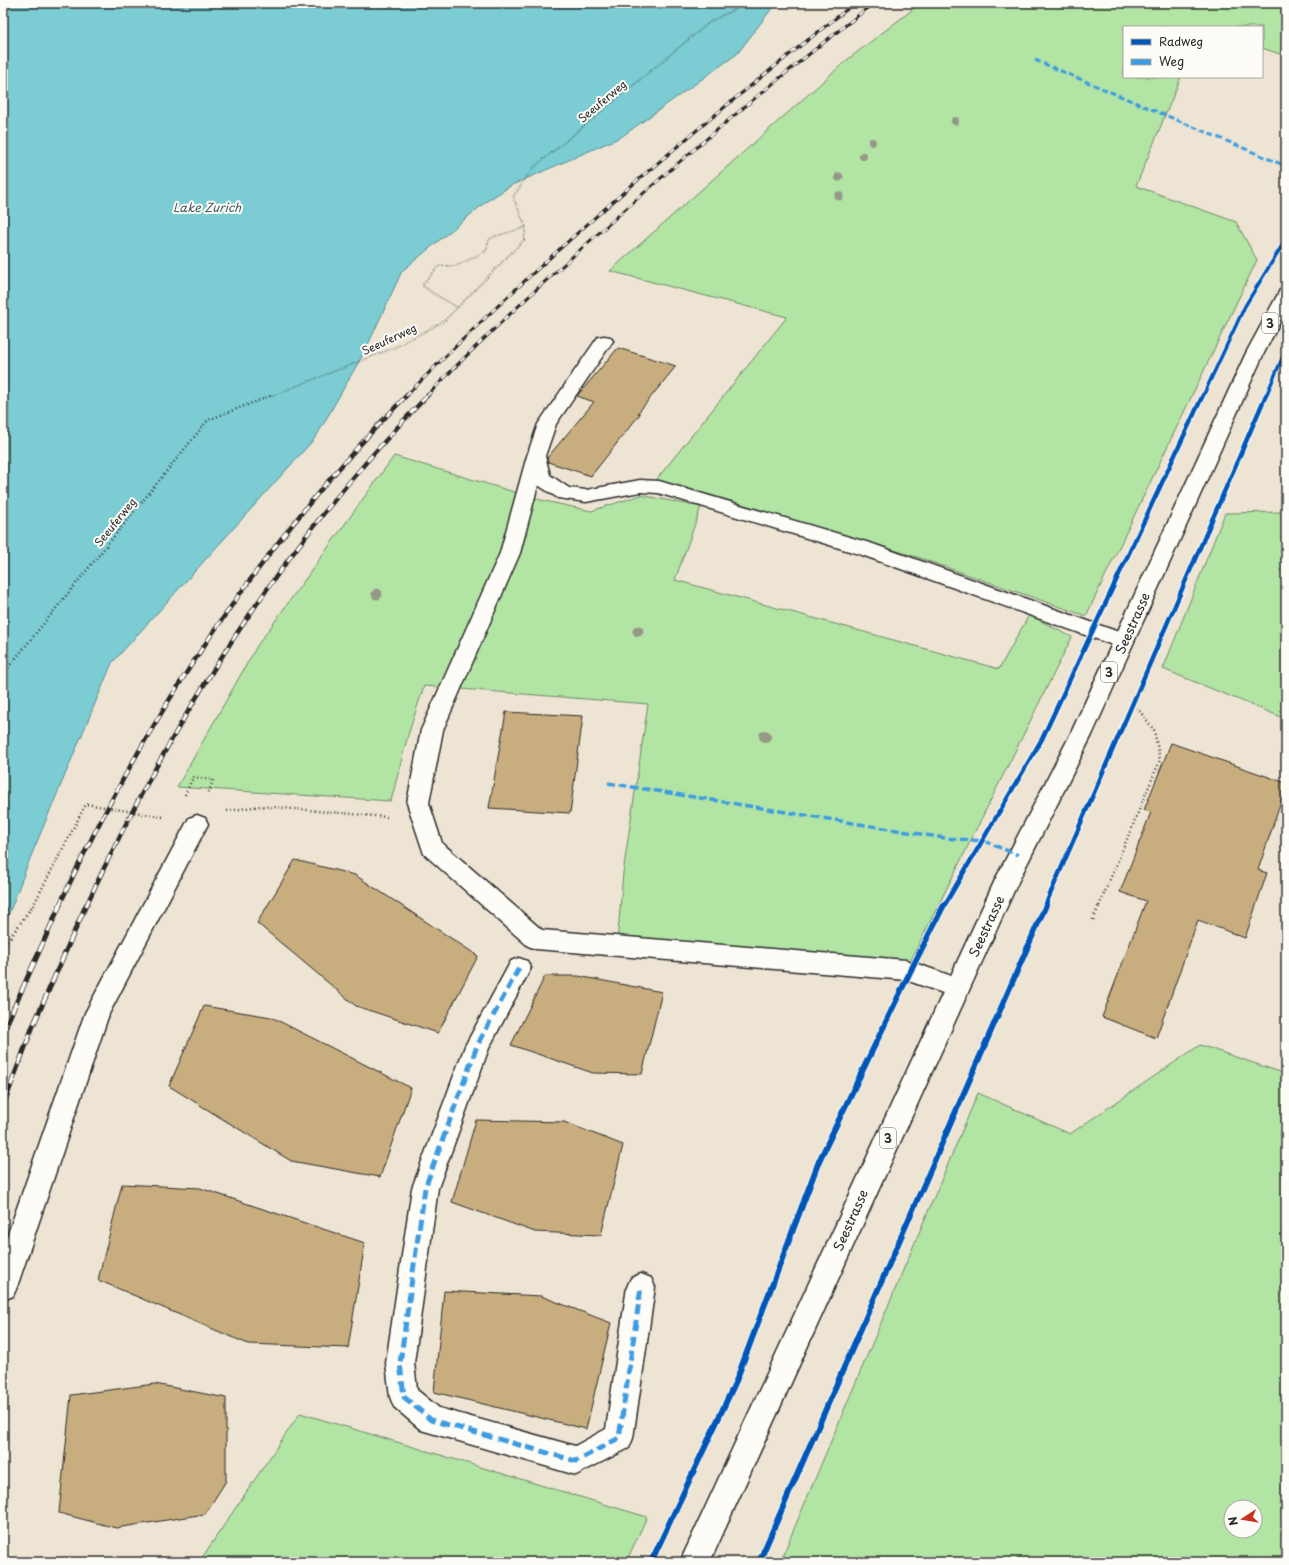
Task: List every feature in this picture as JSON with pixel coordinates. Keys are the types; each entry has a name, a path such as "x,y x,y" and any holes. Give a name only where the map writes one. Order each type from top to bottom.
{"main road":[{"name":"Seestrasse","path":"695,1562 1018,855 1081,735 1255,353 1286,294"},
{"path":"604,341 547,424 536,456 510,553 432,730 418,803 432,848 536,938 906,970 957,988"},
{"path":"536,456 541,478 565,494 586,496 640,486 659,487 866,549 1054,615 1123,642"},
{"path":"3,1288 97,1013 197,824"},
{"path":"519,968 477,1046 425,1188 400,1363 404,1397 431,1420 576,1462 619,1438 641,1287"}],"path":[{"path":"457,307 434,294 422,285 439,266 456,266 486,251 489,240 493,237 526,227"},
{"path":"1129,713 1136,699"},
{"path":"1093,920 1160,760 1154,730 1139,710 1132,706"},
{"path":"3,950 33,906 86,804 162,817"},
{"path":"197,824 210,814 260,806 423,820"},
{"path":"3,929 5,945"}],"green space":[{"path":"921,3 1286,3 1286,56 1263,48 1263,26 1123,26 1123,78 1181,78 1136,186 1236,222 1257,260 1086,616 917,557 656,480 787,317 610,271 847,60"},
{"path":"394,456 541,500 591,511 641,495 701,507 675,580 999,669 1029,615 1072,637 906,970 617,945 623,873 648,704 424,686 408,735 391,801 177,787 257,646"},
{"path":"1286,512 1286,719 1163,669 1225,513"},
{"path":"1200,1045 1286,1074 1286,1562 780,1562 978,1093 1070,1134"},
{"path":"300,1413 647,1517 626,1562 199,1562"}],"water":[{"name":"Lake Zurich","path":"3,3 774,3 773,7 737,54 621,137 512,185 487,201 402,271 366,349 316,437 112,663 31,856 3,929"}],"building":[{"path":"618,348 676,366 638,413 640,414 591,476 548,462 547,458 594,402 577,396"},
{"path":"506,712 583,716 570,813 489,808"},
{"path":"1171,743 1286,783 1286,787 1258,870 1267,873 1245,938 1198,920 1156,1038 1102,1017 1146,901 1120,892 1151,812 1144,810"},
{"path":"295,860 355,875 478,956 438,1033 356,1006 257,923"},
{"path":"545,976 578,976 662,992 642,1074 593,1073 511,1045"},
{"path":"204,1006 271,1017 411,1088 380,1177 291,1161 169,1086"},
{"path":"476,1120 564,1122 623,1145 601,1235 535,1232 452,1202"},
{"path":"122,1184 200,1188 365,1243 348,1348 248,1344 98,1280"},
{"path":"444,1291 541,1296 611,1323 586,1429 434,1392"},
{"path":"155,1384 226,1398 226,1481 205,1514 116,1528 59,1513 71,1395"}],"railway":[{"path":"407,395 459,343 568,241 738,96 855,3"},
{"path":"427,396 467,355 549,278 695,148 874,3"},
{"path":"59,906 93,836 129,768 169,701 211,636 256,572 304,511 354,451 407,395"},
{"path":"86,906 119,837 155,768 194,701 235,636 279,572 326,511 375,452 428,395"},
{"path":"3,1032 60,905"},
{"path":"3,1106 33,1026 86,905"}],"marked path":[{"path":"1035,60 1286,166"},
{"path":"608,783 945,838 984,841 1018,855"},
{"path":"519,968 477,1046 425,1188 400,1363 404,1397 431,1420 576,1461 619,1438 641,1287"}],"cycle path":[{"path":"651,1562 736,1381 819,1161 910,972 948,898 994,823 1042,739 1245,306 1286,239"},
{"path":"759,1562 1145,678 1286,349"}]}
